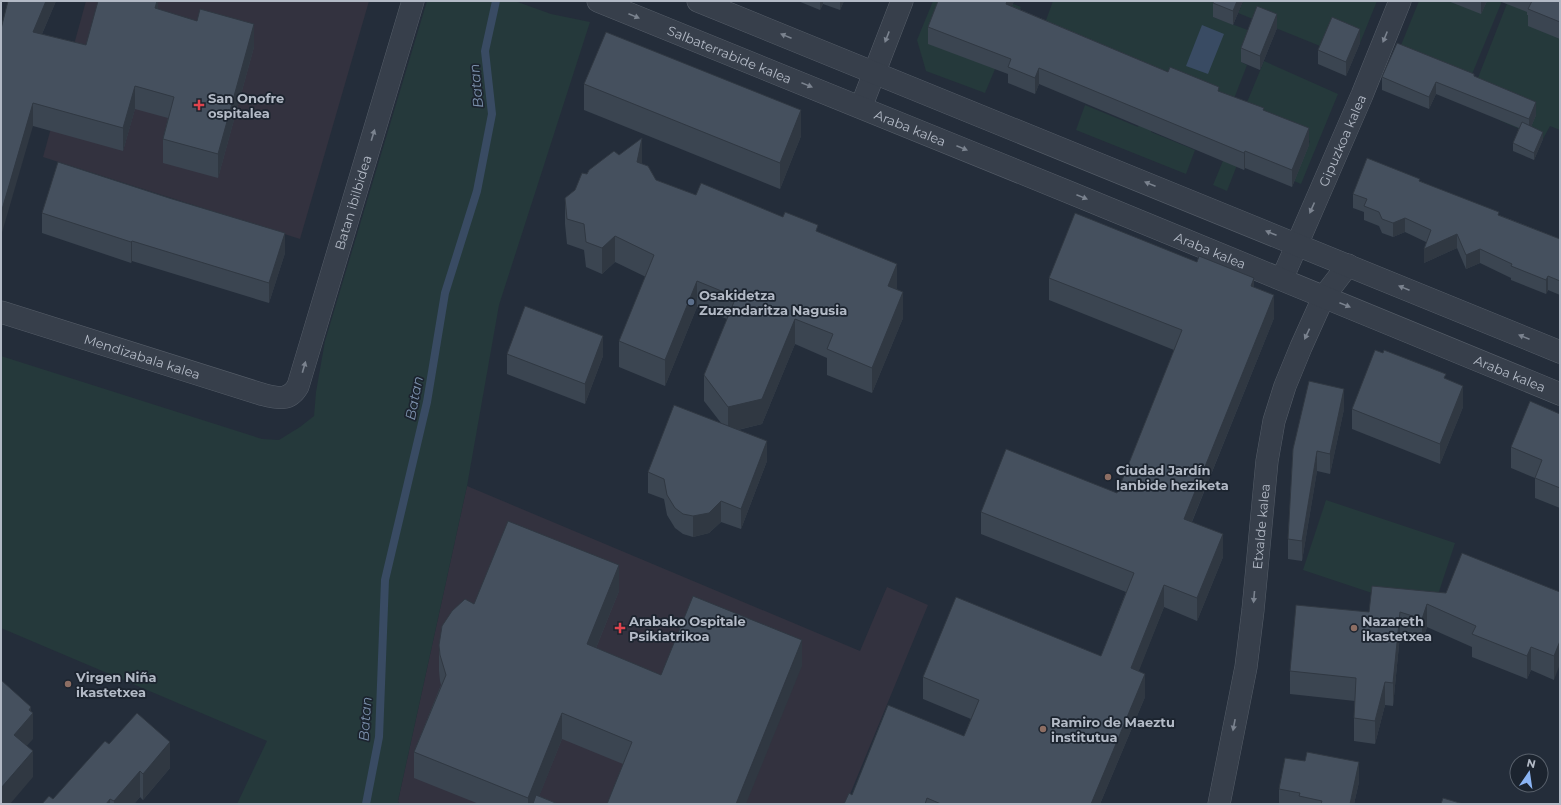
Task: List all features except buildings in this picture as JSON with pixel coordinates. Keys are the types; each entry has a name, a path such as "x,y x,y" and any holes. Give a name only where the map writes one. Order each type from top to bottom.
{"street":[{"name":"Batan ibilbidea","path":"284,397 290,396 294,393 298,386 413,1"},
{"name":"Salbaterrabide kalea","path":"598,1 861,107"},
{"path":"698,1 1298,244 1560,352"},
{"path":"861,107 902,1"},
{"name":"Gipuzkoa kalea","path":"1282,279 1362,95 1400,1"},
{"name":"Araba kalea","path":"861,107 1560,394"},
{"name":"Etxalde kalea","path":"1219,804 1246,667 1253,610 1267,460 1274,421 1301,347 1325,297 1348,265"},
{"name":"Mendizabala kalea","path":"1,312 261,394 273,397 284,397"}],"shaded area":[{"name":"San Onofre ospitalea","path":"86,1 369,1 300,239 43,157"},
{"name":"Arabako Ospitale Psikiatrikoa","path":"467,486 860,651 887,587 928,605 846,804 399,804 398,801"}],"green space":[{"path":"427,1 515,1 551,14 590,22 499,305 467,486 398,801 399,804 237,804 267,741 1,628 1,356 262,439 279,440 314,416 316,392 325,341"},
{"path":"933,1 1006,1 1021,7 985,93 926,71 917,40"},
{"path":"1053,1 1214,1 1213,17 1253,32 1241,62 1247,65 1225,122 1170,84 1151,132 1195,150 1186,174 1076,130 1085,105 1138,127 1155,83 1041,34"},
{"path":"1243,1 1377,1 1360,43 1332,31 1325,48 1238,13"},
{"path":"1419,1 1502,1 1468,84 1397,55"},
{"path":"1508,1 1560,1 1560,130 1550,126 1543,139 1499,120 1506,102 1474,88"},
{"path":"1264,61 1338,94 1301,184 1294,181 1310,141 1254,121 1227,191 1213,185"},
{"path":"1326,500 1455,543 1432,613 1303,570"}],"water":[{"path":"1202,25 1224,34 1208,74 1186,66"}],"waterway":[{"name":"Batan","path":"366,804 379,737 385,580 427,402 445,293 477,191 492,114 485,51 496,1"}],"place":[{"name":"San Onofre ospitalea","path":"199,105"},
{"name":"Osakidetza Zuzendaritza Nagusia","path":"691,302"},
{"name":"Ciudad Jardín lanbide heziketa","path":"1108,477"},
{"name":"Arabako Ospitale Psikiatrikoa","path":"620,628"},
{"name":"Nazareth ikastetxea","path":"1354,628"},
{"name":"Virgen Niña ikastetxea","path":"68,684"},
{"name":"Ramiro de Maeztu institutua","path":"1043,729"}]}
